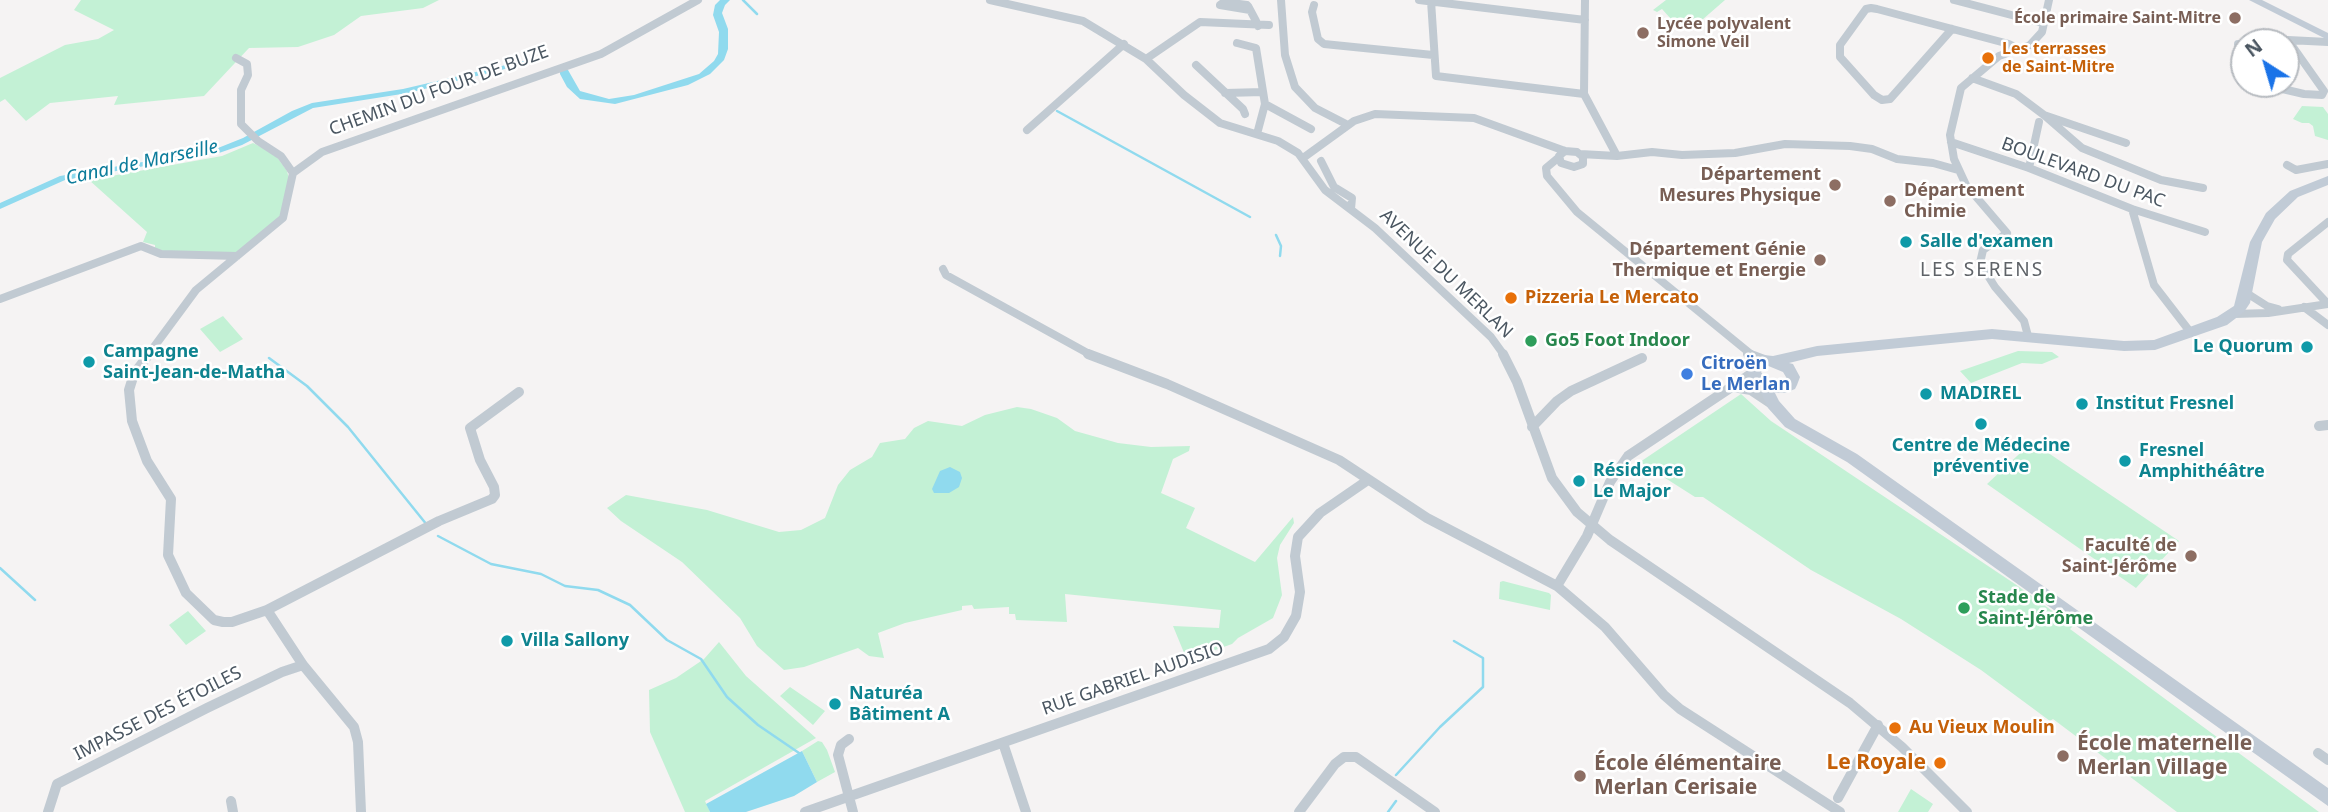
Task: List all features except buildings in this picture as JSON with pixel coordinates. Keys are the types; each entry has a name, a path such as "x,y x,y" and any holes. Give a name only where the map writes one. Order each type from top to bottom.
{"street":[{"name":"CHEMIN DU FOUR DE BUZE","path":"293,173 322,152 607,51 698,0"},
{"name":"AVENUE DU MERLAN","path":"990,0 1021,4 1076,18 1146,59 1184,95 1220,122 1289,146 1303,158 1319,184 1376,228 1491,337 1512,371 1558,488 1592,527 1878,725 1967,812"},
{"path":"1280,0 1285,55 1300,95 1315,108 1351,123"},
{"path":"1419,0 1491,3 1585,20"},
{"path":"1585,0 1584,94 1617,156"},
{"path":"1954,0 2042,23"},
{"path":"2028,336 2024,321 1996,288 1980,263 1980,256 1992,241 2007,233 1976,200 1958,170 1951,142 1961,88 1999,55 2030,45 2042,32 2049,0"},
{"path":"2254,0 2328,36"},
{"path":"1431,1 1434,74 1445,79 1584,94"},
{"path":"1314,5 1312,12 1318,38 1324,44 1433,55"},
{"path":"1952,29 1890,99 1882,100 1874,95 1840,57 1840,45 1866,9 1871,8 1952,29 2019,49"},
{"path":"1250,10 1258,26"},
{"path":"1146,59 1200,22 1269,25"},
{"path":"2300,40 2328,42"},
{"path":"1237,43 1256,48 1265,104 1257,134"},
{"path":"1027,130 1124,44"},
{"path":"2300,56 2324,92 2316,95 2300,91"},
{"path":"236,58 247,64 239,119 249,134 281,156 293,173 283,218 188,300 134,374 130,386 132,421 147,461 169,493 168,555 186,593 214,620 232,622 267,610 439,521 492,499 495,495 494,487 480,460 470,428 519,392"},
{"path":"1196,65 1243,109 1245,114"},
{"path":"1972,78 2016,94 2042,118 2082,148 2161,180 2203,188"},
{"path":"1225,93 1263,92"},
{"path":"1265,104 1311,129"},
{"path":"1303,158 1351,123 1376,114 1461,116 1525,134 1577,167 1582,158"},
{"path":"2042,118 2126,144"},
{"path":"2029,168 2042,118"},
{"name":"BOULEVARD DU PAC","path":"1951,142 2029,168 2132,209 2205,232"},
{"path":"1958,170 1933,163 1897,159 1872,149 1785,144 1735,153 1682,155 1652,152 1563,158 1552,171 1553,184 1577,212 1760,369 1790,423 1852,458 2328,798"},
{"path":"1289,146 1317,147"},
{"path":"1321,161 1334,187 1352,198 1351,209"},
{"path":"2283,167 2296,170 2328,164"},
{"path":"2241,303 2256,242 2270,216 2294,194 2328,180"},
{"path":"2132,209 2154,285 2191,332"},
{"path":"2328,222 2288,254 2287,260 2328,304"},
{"path":"0,299 141,246 160,254 237,256"},
{"path":"943,269 946,275 1090,355 1167,384 1339,460 1427,518 1557,586 1570,594 1605,627 1664,695 1680,709 1839,812"},
{"path":"2241,303 2268,313 2328,304"},
{"path":"1557,586 1592,527 1610,482 1628,456 1760,369 1817,351 1992,334 2155,345 2191,332 2241,303 2267,310 2289,310"},
{"path":"2304,307 2328,325"},
{"path":"1792,373 1802,358 1817,351"},
{"path":"1532,427 1571,391 1642,358"},
{"path":"1760,369 1783,364 1792,373 1793,382 1776,397"},
{"path":"1735,386 1776,397"},
{"name":"RUE GABRIEL AUDISIO","path":"806,812 1259,654 1278,643 1292,627 1299,606 1299,576 1295,556 1298,537 1320,513 1368,481"},
{"path":"267,610 303,665 354,727 358,742 361,812"},
{"name":"IMPASSE DES ÉTOILES","path":"48,812 57,784 245,690 303,665"},
{"path":"1838,798 1878,725"},
{"path":"849,739 841,745 838,755 853,812"},
{"path":"1003,743 1026,812"},
{"path":"1299,812 1335,764 1344,757 1356,757 1435,812"}],"green space":[{"path":"81,0 439,0 423,8 361,16 334,35 298,47 249,48 204,96 114,105 118,96 50,103 26,121 5,99 0,102 0,78 65,45 98,39 114,30 74,10"},
{"path":"1666,0 1725,0 1702,20 1687,23 1671,19 1662,9 1657,12 1653,10"},
{"path":"2302,106 2323,107 2328,114 2328,140 2315,136 2313,126 2309,123 2293,119"},
{"path":"253,143 275,154 287,171 289,179 279,220 239,253 163,252 155,248 155,245 143,242 147,232 89,180 222,156"},
{"path":"223,316 243,339 220,352 200,329"},
{"path":"2018,351 2052,352 2059,357 2042,364 2022,363 1971,383 1960,371"},
{"name":"Stade de Saint-Jérôme","path":"1741,394 1771,421 2015,584 2073,626 2070,629 2319,812 2177,812 2053,719 2050,721 1981,670 1901,619 1811,570 1703,497 1695,497 1640,462"},
{"path":"1017,407 1057,418 1075,431 1118,443 1151,447 1190,446 1189,451 1173,459 1161,493 1195,508 1186,528 1255,562 1293,517 1294,523 1280,545 1277,558 1282,595 1273,618 1232,644 1187,660 1173,626 1219,628 1221,610 1065,594 1067,622 1016,620 1015,614 1009,614 1009,607 974,609 972,605 962,606 962,610 905,623 878,633 884,658 869,656 858,648 804,667 784,670 757,646 740,618 682,562 621,521 607,508 626,495 707,510 779,532 801,530 825,518 838,485 850,470 872,457 880,443 905,439 914,428 928,421 962,426 985,415"},
{"path":"2032,442 2179,541 2136,588 1987,484"},
{"path":"1500,582 1549,593 1550,610 1499,599"},
{"path":"188,611 206,631 186,645 169,625"},
{"path":"719,642 746,676 816,738 705,801 710,812 685,812 650,732 649,690 676,678 704,659"},
{"path":"790,687 825,711 813,725 780,696"},
{"path":"818,741 822,742 827,750 835,772 817,782 802,751"},
{"path":"1911,789 1933,804 1928,812 1898,812"}],"water":[{"path":"720,0 730,0 722,13 728,29 728,49 724,60 710,74 688,85 615,104 580,99 567,87 560,74 560,70 568,70 580,91 609,99 634,95 699,74 718,54 719,32 713,15 715,5"},
{"name":"Canal de Marseille","path":"523,61 529,63 408,93 313,108 242,145 219,153 65,180 0,209 0,203 60,176 213,150 312,103 403,89"},
{"path":"950,467 960,472 962,478 959,487 949,493 934,493 932,489 940,471"},
{"path":"802,751 817,782 794,796 746,812 710,812 706,804"}],"waterway":[{"path":"743,0 757,14"},
{"path":"1057,111 1250,217"},
{"path":"1276,235 1281,246 1280,256"},
{"path":"269,358 307,386 348,427 427,525"},
{"path":"438,536 491,564 541,574 565,586 598,590 630,605 667,640 701,659 727,697 758,725 799,753"},
{"path":"0,568 35,600"},
{"path":"1396,775 1440,727 1483,687 1483,658 1454,641"},
{"path":"1388,812 1396,801"}],"place":[{"name":"École primaire Saint-Mitre","path":"2235,18"},
{"name":"Lycée polyvalent Simone Veil","path":"1643,33"},
{"name":"Les terrasses de Saint-Mitre","path":"1988,58"},
{"name":"Département Mesures Physique","path":"1835,185"},
{"name":"Département Chimie","path":"1890,201"},
{"name":"Salle d'examen","path":"1906,242"},
{"name":"Département Génie Thermique et Energie","path":"1820,260"},
{"name":"Pizzeria Le Mercato","path":"1511,298"},
{"name":"Go5 Foot Indoor","path":"1531,341"},
{"name":"Le Quorum","path":"2307,347"},
{"name":"Campagne Saint-Jean-de-Matha","path":"89,362"},
{"name":"Citroën Le Merlan","path":"1687,374"},
{"name":"MADIREL","path":"1926,394"},
{"name":"Institut Fresnel","path":"2082,404"},
{"name":"Centre de Médecine préventive","path":"1981,424"},
{"name":"Fresnel Amphithéâtre","path":"2125,461"},
{"name":"Résidence Le Major","path":"1579,481"},
{"name":"Faculté de Saint-Jérôme","path":"2191,556"},
{"name":"Stade de Saint-Jérôme","path":"1964,608"},
{"name":"Villa Sallony","path":"507,641"},
{"name":"Naturéa Bâtiment A","path":"835,704"},
{"name":"Au Vieux Moulin","path":"1895,728"},
{"name":"École maternelle Merlan Village","path":"2063,756"},
{"name":"Le Royale","path":"1940,763"},
{"name":"École élémentaire Merlan Cerisaie","path":"1580,776"}],"district":[{"name":"LES SERENS","path":"1982,271"}]}
